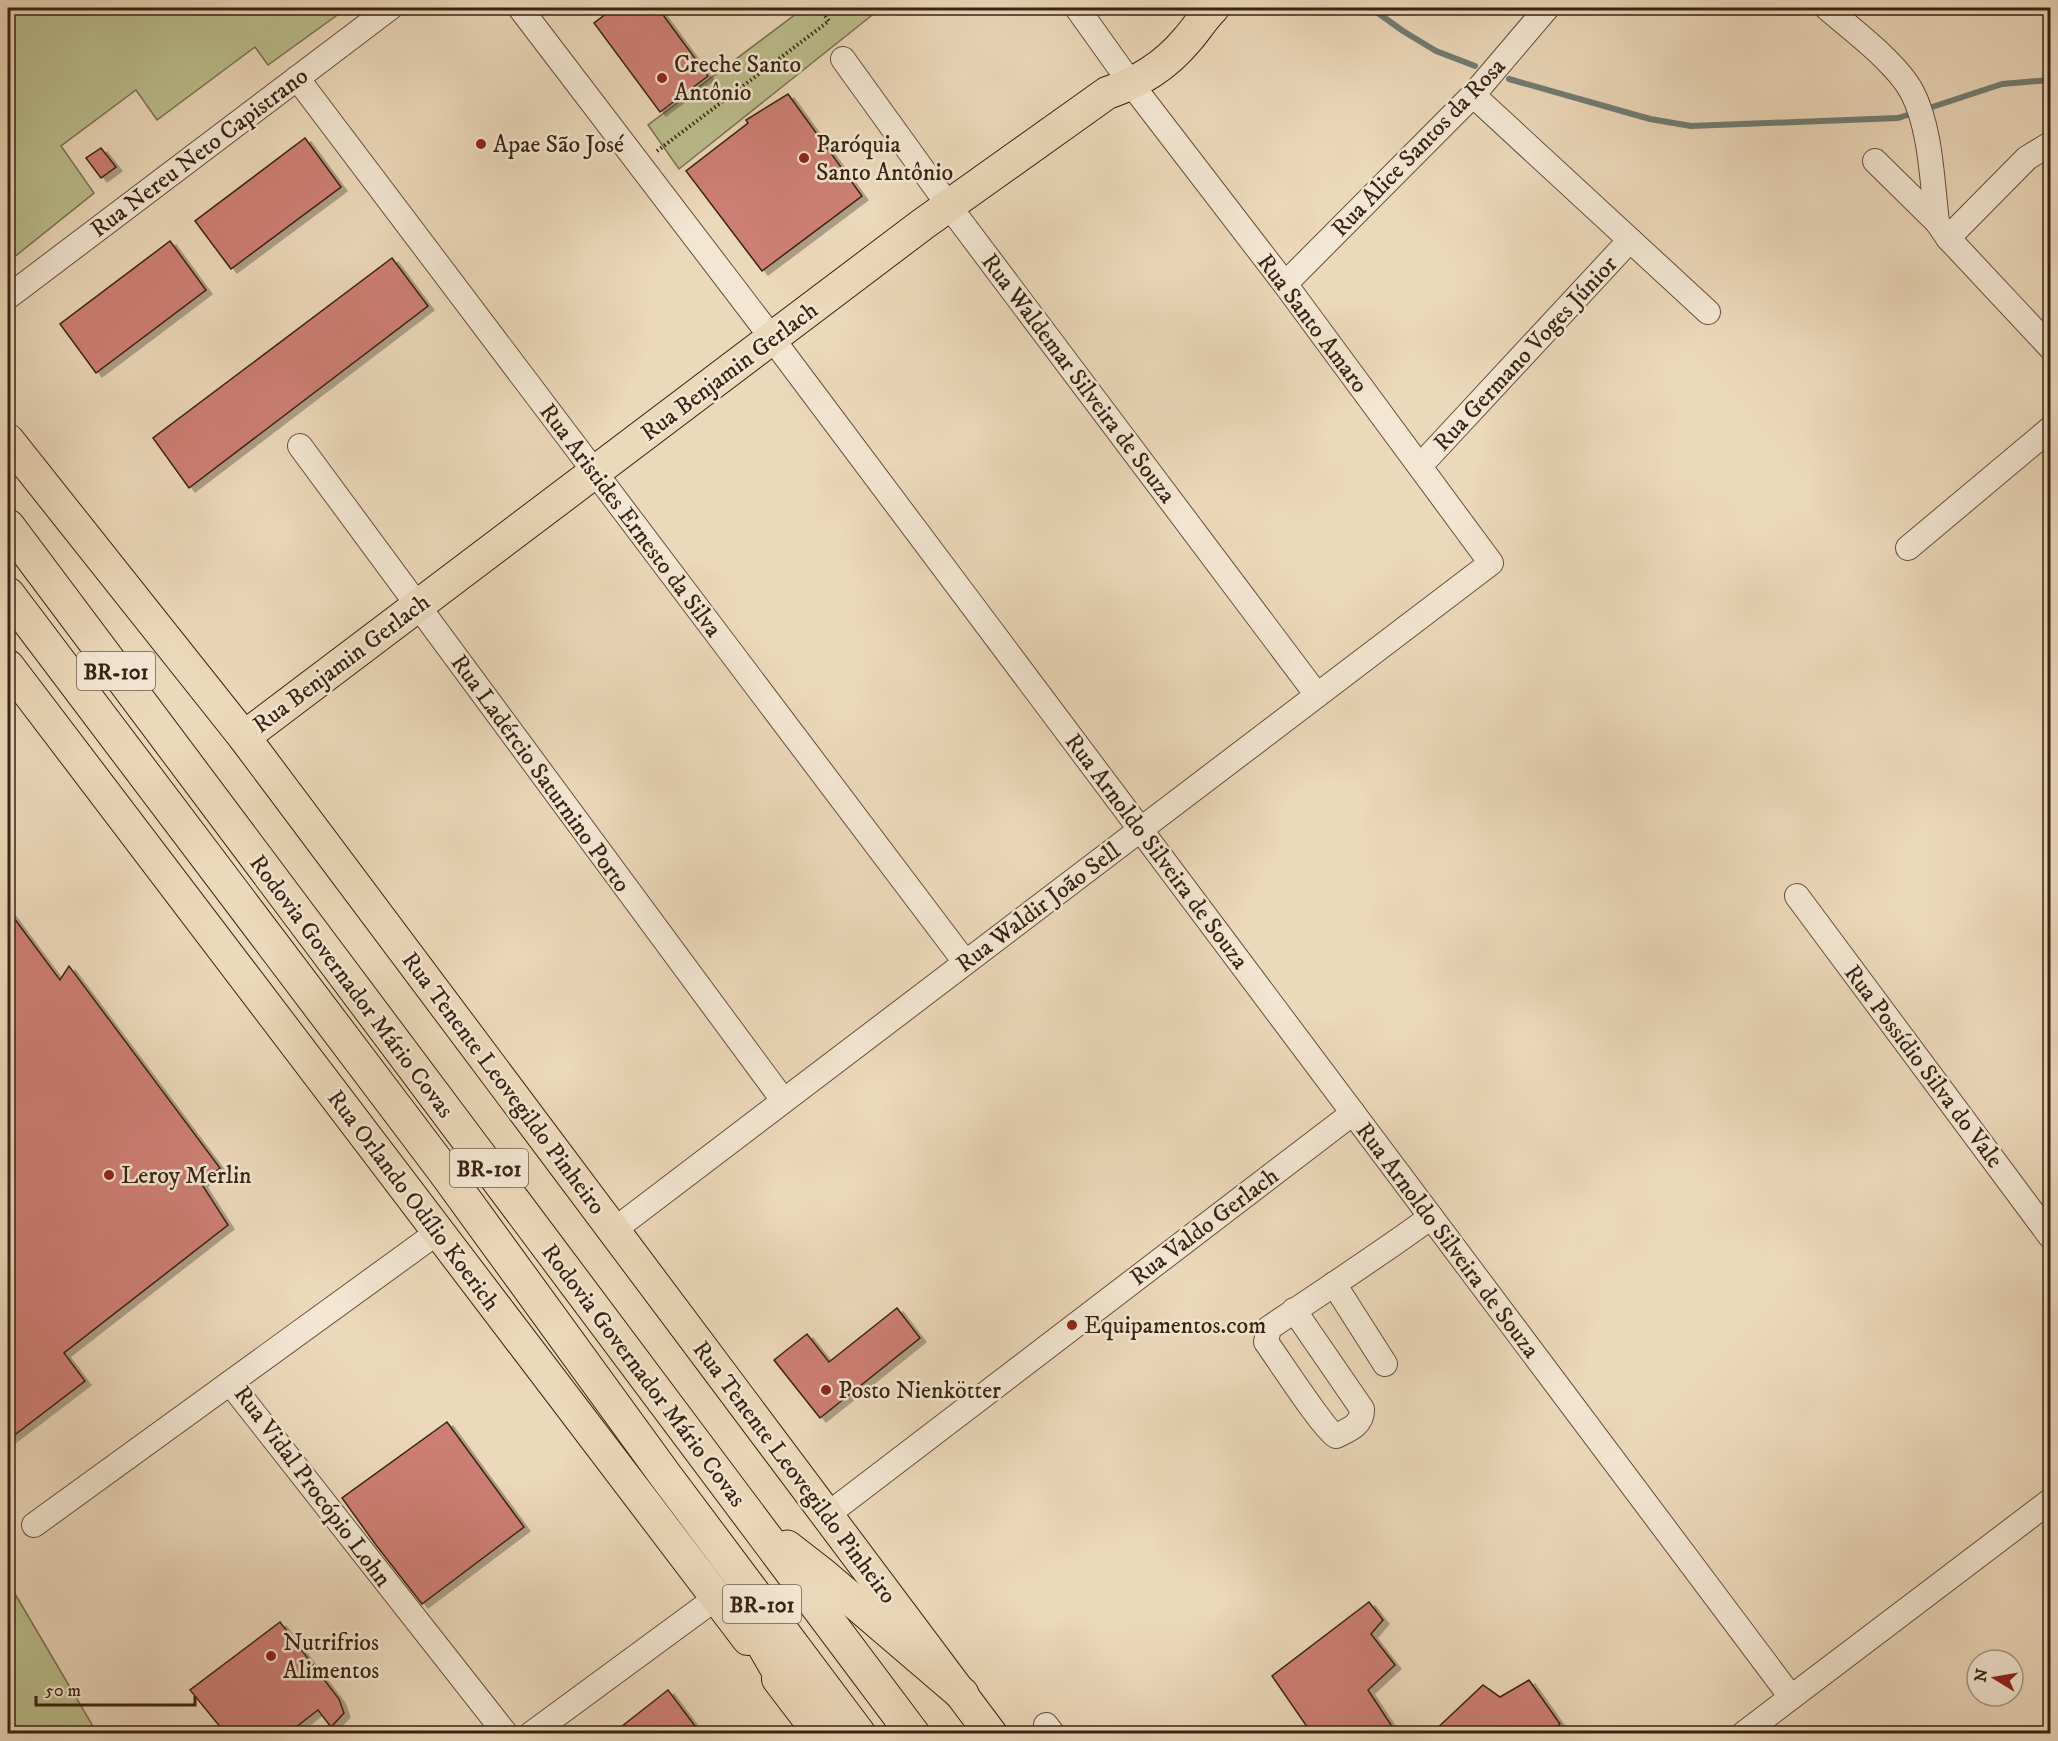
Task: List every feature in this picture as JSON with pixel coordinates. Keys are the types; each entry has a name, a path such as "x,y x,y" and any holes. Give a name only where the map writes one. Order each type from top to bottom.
{"highway":[{"name":"Rodovia Governador Mário Covas","path":"8,526 913,1734"},
{"name":"Rodovia Governador Mário Covas","path":"8,594 444,1171 665,1475 859,1734"},
{"path":"665,1475 795,1700"},
{"path":"753,1520 823,1575 962,1694"}],"main road":[{"name":"Rua Benjamin Gerlach","path":"244,737 950,206 1107,93 1132,85 1172,55 1213,8"},
{"name":"Rua Tenente Leovegildo Pinheiro","path":"8,440 244,737 991,1734"},
{"name":"Rua Orlando Odílio Koerich","path":"8,666 820,1734"}],"street":[{"name":"Rua Nereu Neto Capistrano","path":"8,297 390,8"},
{"name":"Rua Arnoldo Silveira de Souza","path":"520,8 772,339 1791,1697"},
{"name":"Rua Santo Amaro","path":"1077,8 1132,85 1285,284 1491,562"},
{"name":"Rua Alice Santos da Rosa","path":"1285,284 1473,95 1548,8"},
{"path":"1834,10 1900,75 1912,92 1926,133 1942,230"},
{"name":"Rua Waldemar Silveira de Souza","path":"843,59 950,206 1317,695"},
{"name":"Rua Aristides Ernesto da Silva","path":"297,78 965,962"},
{"path":"1473,95 1708,312"},
{"path":"1942,230 2027,158 2050,144"},
{"path":"1875,160 2050,347"},
{"name":"Rua Germano Voges Júnior","path":"1420,466 1630,240"},
{"path":"1908,548 2050,429"},
{"name":"Rua Ladércio Saturnino Porto","path":"300,446 783,1100"},
{"name":"Rua Waldir João Sell","path":"614,1230 1491,562"},
{"name":"Rua Possídio Silva do Vale","path":"1797,896 2050,1236"},
{"name":"Rua Valdo Gerlach","path":"827,1515 1353,1113"},
{"path":"1294,1310 1362,1409 1362,1416 1358,1424 1336,1436 1322,1421 1266,1342 1269,1328 1294,1310 1431,1218"},
{"name":"Rua Vidal Procópio Lohn","path":"438,1232 230,1383 506,1734"},
{"path":"1334,1284 1385,1364"},
{"path":"34,1525 230,1383"},
{"path":"1743,1734 2050,1501"},
{"path":"531,1734 716,1598"}],"path":[{"path":"639,164 829,21 819,8"}],"green space":[{"path":"8,8 347,8 268,65 255,47 157,120 136,90 61,146 94,193 8,262"},
{"path":"804,8 881,8 679,169 648,125"},
{"path":"8,1582 97,1733 8,1733"}],"building":[{"path":"614,8 658,8 708,76 660,112 594,23"},
{"path":"788,94 862,196 762,271 686,171 748,123 746,120"},
{"path":"305,138 341,187 231,269 195,221"},
{"path":"101,148 116,167 101,178 86,158"},
{"path":"170,241 206,290 96,373 60,324"},
{"path":"392,258 428,306 189,488 153,438"},
{"name":"Leroy Merlin","path":"8,910 60,980 69,966 220,1168 201,1183 228,1225 64,1353 85,1381 8,1440"},
{"name":"Posto Nienkötter","path":"897,1308 920,1338 820,1418 774,1360 807,1334 829,1362"},
{"path":"447,1422 524,1527 422,1604 342,1498"},
{"path":"1369,1602 1383,1620 1371,1634 1395,1665 1368,1690 1397,1734 1312,1734 1272,1676"},
{"name":"Nutrifrios Alimentos","path":"280,1622 339,1699 344,1713 331,1727 318,1710 287,1734 226,1734 190,1690"},
{"path":"1529,1680 1560,1724 1550,1734 1431,1734 1483,1685 1500,1697"},
{"path":"668,1690 701,1734 612,1734"}],"waterway":[{"path":"1371,8 1436,51 1475,66"},
{"path":"1509,79 1650,119 1691,126 1898,118 1914,113"},
{"path":"1923,110 2002,84 2050,80"}],"place":[{"name":"Creche Santo Antônio","path":"662,78"},
{"name":"Apae São José","path":"481,144"},
{"name":"Paróquia Santo Antônio","path":"804,158"},
{"name":"Leroy Merlin","path":"109,1175"},
{"name":"Equipamentos.com","path":"1072,1325"},
{"name":"Posto Nienkötter","path":"826,1390"},
{"name":"Nutrifrios Alimentos","path":"271,1656"}]}
